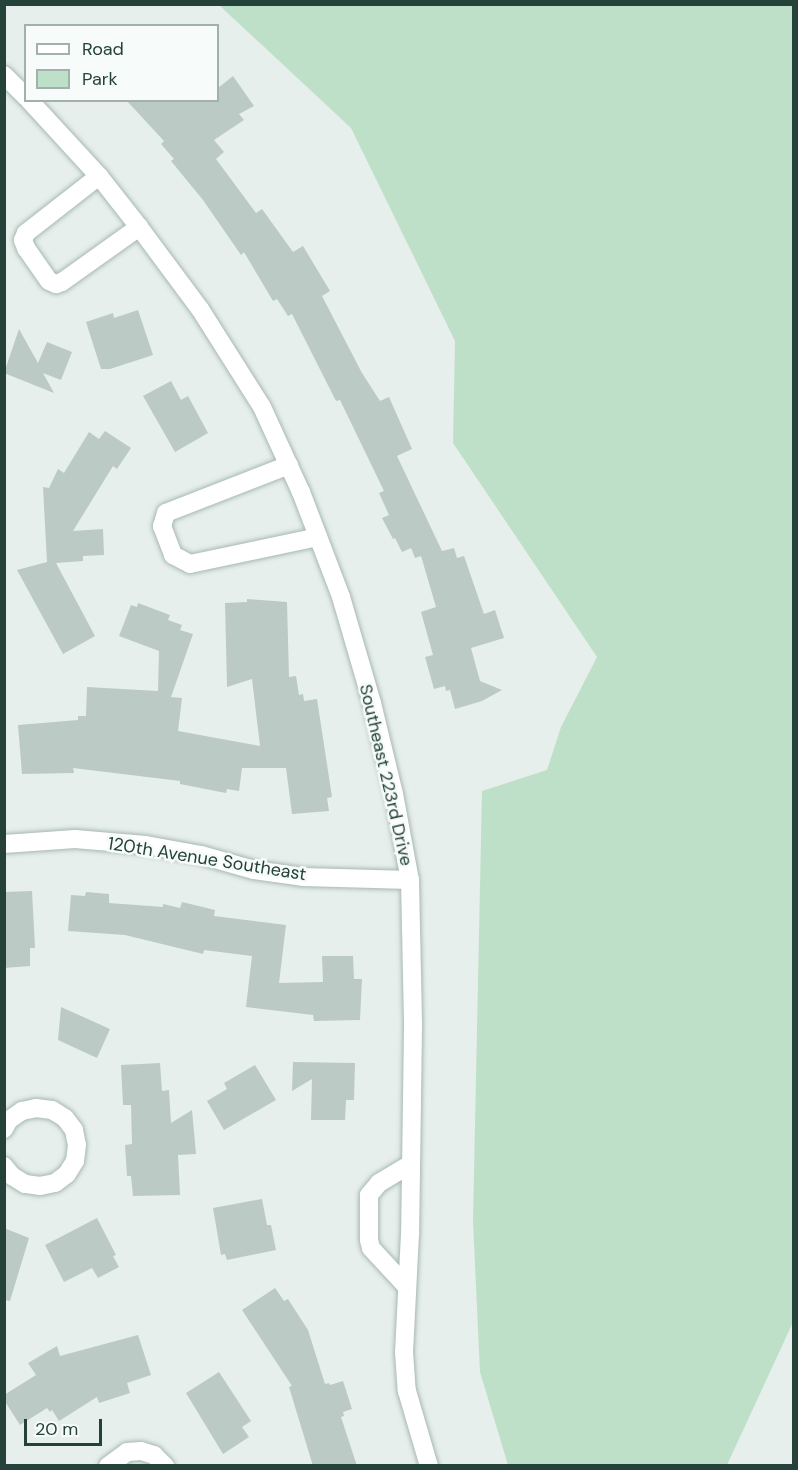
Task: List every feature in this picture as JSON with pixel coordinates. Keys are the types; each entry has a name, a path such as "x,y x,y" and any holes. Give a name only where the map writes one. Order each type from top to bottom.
{"street":[{"path":"4,75 24,95"},
{"name":"Southeast 223rd Drive","path":"31,102 99,176 139,227 213,328 262,407 289,465 341,597 372,703 394,795 410,880 411,1164 404,1352 407,1390 429,1466"},
{"path":"99,176 26,233 23,240 26,248 50,281 56,284 62,282 139,227"},
{"path":"289,465 166,513 162,526 174,555 190,564 318,537"},
{"name":"120th Avenue Southeast","path":"4,844 75,839 146,845 201,855 254,870 303,877 410,880"},
{"path":"4,1166 12,1176 25,1184 40,1186 55,1183 71,1167 77,1145 74,1131 65,1118 52,1110 36,1108 22,1111 6,1120"},
{"path":"407,1287 371,1248 369,1195 379,1184 411,1164"},
{"path":"108,1466 127,1452 141,1451 154,1455 165,1466"}],"green space":[{"path":"219,5 793,5 794,1320 727,1465 508,1465 480,1372 473,1221 482,791 547,770 561,727 597,657 453,443 455,341 351,128"}],"building":[{"path":"233,76 254,106 239,114 244,120 214,140 224,152 216,159 256,213 262,209 293,252 303,246 330,291 322,296 362,373 380,401 389,397 412,449 397,456 442,551 454,548 457,558 464,556 484,614 495,610 504,638 471,648 480,681 502,690 482,701 455,709 450,690 446,691 445,686 434,689 425,657 433,655 421,612 436,607 421,556 415,558 411,548 402,552 382,518 389,515 379,493 384,491 340,400 336,401 292,314 288,316 277,299 273,301 244,252 241,255 203,200 171,161 174,159 161,144 164,141 128,102 219,102 219,87"},
{"path":"138,310 153,355 110,369 101,369 86,322 113,313 114,318"},
{"path":"19,329 38,363 47,342 72,352 61,380 43,373 54,393 4,373"},
{"path":"171,381 181,400 188,396 208,433 175,452 143,396"},
{"path":"105,431 131,448 117,469 113,466 73,531 103,529 104,555 83,556 83,561 56,563 95,636 63,654 17,570 47,562 43,487 49,488 58,469 64,473 89,432 99,439"},
{"path":"247,599 287,602 289,677 296,676 299,695 303,694 304,701 317,699 332,797 327,798 329,811 292,814 286,768 242,768 239,791 227,789 226,793 180,784 180,781 73,768 74,773 22,774 18,725 78,720 78,716 86,716 87,687 158,691 159,651 119,636 131,605 137,607 138,603 170,615 168,620 182,625 180,630 193,634 171,697 182,698 178,731 260,746 252,679 227,687 225,603 247,602"},
{"path":"32,891 35,948 30,948 30,966 4,968 4,892"},
{"path":"86,892 109,894 109,903 163,907 163,904 180,908 182,902 215,910 214,916 286,925 279,983 323,982 322,956 353,956 354,979 362,979 360,1020 314,1021 313,1015 246,1007 252,956 204,950 203,954 125,935 68,931 71,895 85,896"},
{"path":"61,1007 110,1029 97,1058 58,1040"},
{"path":"293,1062 355,1063 354,1100 346,1100 345,1120 311,1120 312,1079 292,1091"},
{"path":"160,1063 162,1091 169,1090 171,1123 192,1110 196,1154 178,1155 180,1195 133,1196 131,1176 127,1176 125,1145 132,1144 131,1105 123,1105 121,1065"},
{"path":"255,1065 276,1100 224,1130 207,1101 227,1089 224,1083"},
{"path":"262,1199 267,1225 271,1225 276,1250 227,1260 225,1254 221,1255 213,1208"},
{"path":"97,1218 116,1255 113,1256 119,1267 98,1278 92,1268 64,1282 45,1245"},
{"path":"4,1228 29,1238 10,1301 4,1300"},
{"path":"275,1288 284,1301 288,1299 308,1330 325,1384 330,1385 343,1381 352,1409 343,1412 344,1416 341,1417 357,1466 313,1466 289,1387 292,1386 242,1310"},
{"path":"138,1335 151,1375 127,1383 130,1393 99,1403 97,1397 59,1421 52,1410 50,1412 47,1408 20,1425 4,1400 4,1395 36,1375 28,1363 57,1346 60,1356"},
{"path":"219,1372 251,1421 242,1427 249,1437 223,1454 186,1393"}]}
